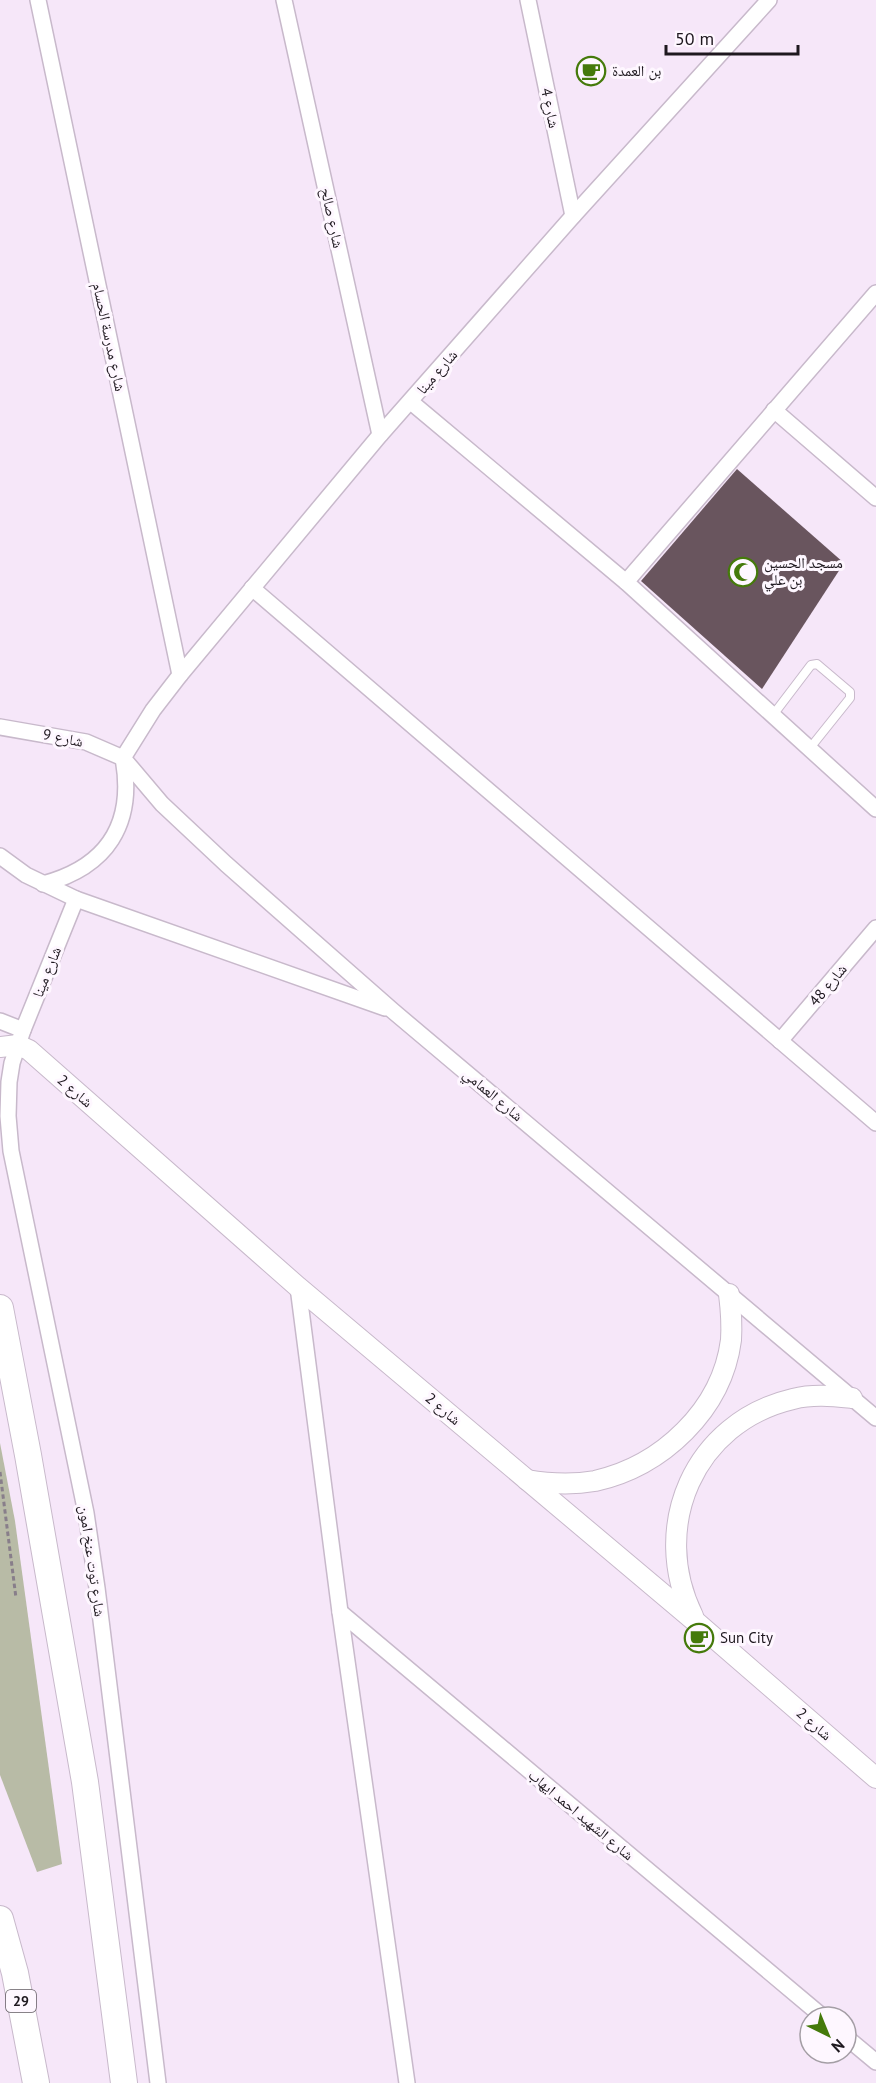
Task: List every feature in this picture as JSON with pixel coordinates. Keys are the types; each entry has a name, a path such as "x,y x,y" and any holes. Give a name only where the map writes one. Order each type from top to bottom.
{"main road":[{"path":"0,1308 86,1782 124,2083"},
{"name":"29","path":"0,1919 15,1973 36,2083"}],"street":[{"name":"شارع مدرسة الحسام","path":"38,0 180,675"},
{"name":"شارع صالح","path":"284,0 380,435"},
{"name":"شارع 4","path":"528,0 573,216"},
{"name":"شارع مينا","path":"123,758 153,710 180,675 380,435 573,216 769,0"},
{"path":"626,582 876,293"},
{"path":"411,402 626,582 876,808"},
{"path":"774,410 876,498"},
{"path":"252,588 876,1123"},
{"name":"شارع 9","path":"0,727 86,742 123,758"},
{"path":"43,884 65,878 83,869 112,839 122,820 126,800 127,778 123,758"},
{"name":"شارع العمامي","path":"123,758 162,804 226,864 393,1011 876,1418"},
{"path":"0,856 26,875 76,899 393,1011"},
{"name":"شارع مينا","path":"10,1044 76,899"},
{"name":"شارع 48","path":"780,1041 876,928"},
{"path":"0,1021 10,1044"},
{"name":"شارع 2","path":"10,1044 29,1050 298,1287 696,1622 876,1778"},
{"name":"شارع توت عنخ امون","path":"10,1044 8,1116 11,1151 86,1513 158,2083"},
{"path":"298,1287 340,1612 407,2083"},
{"path":"527,1480 549,1484 572,1484 606,1478 638,1466 676,1440 706,1405 718,1385 726,1363 732,1317 729,1294"},
{"path":"696,1622 684,1597 677,1571 675,1543 678,1516 686,1490 698,1466 716,1442 739,1423 765,1408 793,1399 823,1395 852,1398"},
{"name":"شارع الشهيد احمد ايهاب","path":"340,1612 809,2005"},
{"path":"858,2047 876,2062"}],"lane":[{"path":"773,715 814,664 817,664 850,692 850,698 810,748"}],"path":[{"path":"0,1472 16,1598"}],"green space":[{"path":"0,1443 15,1521 62,1864 37,1872 0,1775"}],"building":[{"name":"مسجد الحسين بن علي","path":"737,469 844,563 762,689 641,581"}],"place":[{"name":"بن العمدة","path":"591,71"},
{"name":"مسجد الحسين بن علي","path":"743,572"},
{"name":"Sun City","path":"699,1638"}]}
